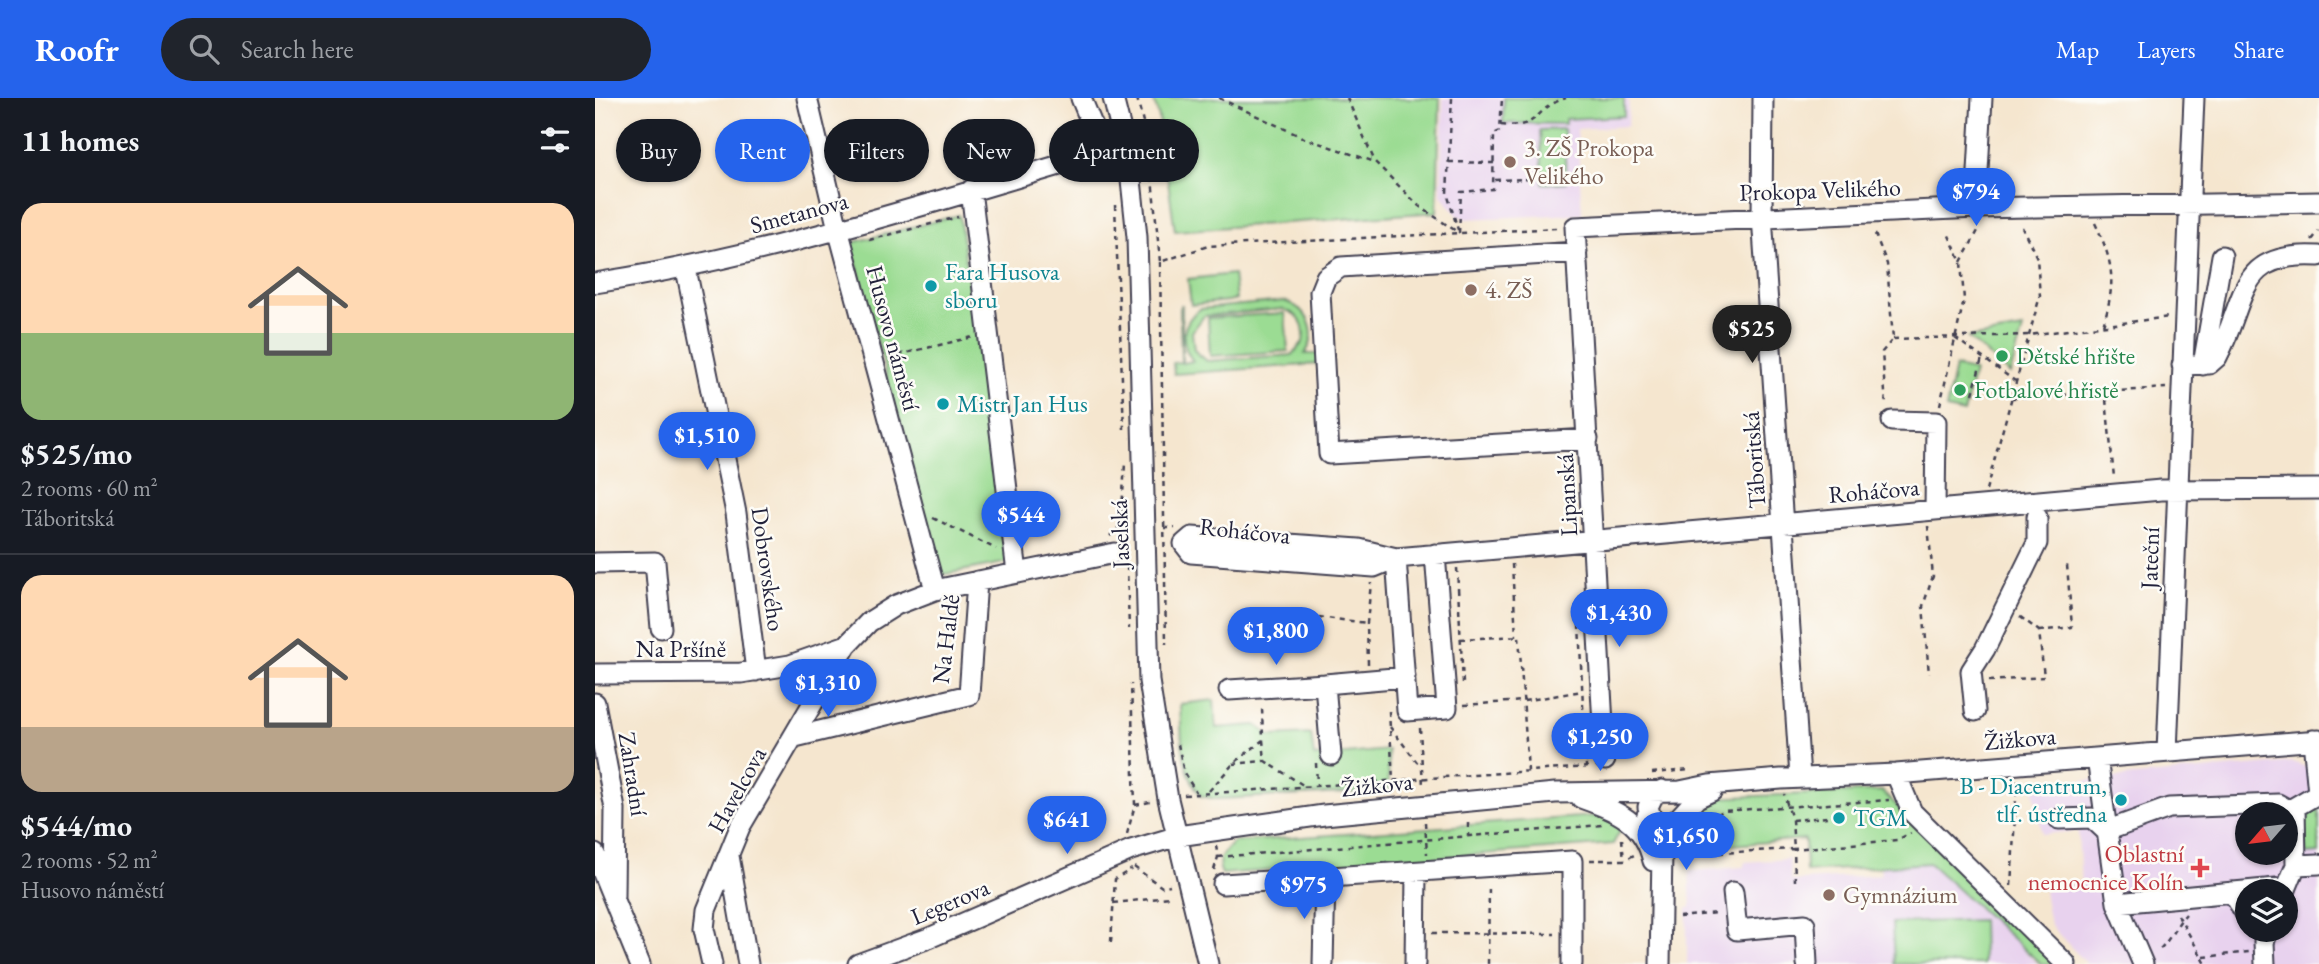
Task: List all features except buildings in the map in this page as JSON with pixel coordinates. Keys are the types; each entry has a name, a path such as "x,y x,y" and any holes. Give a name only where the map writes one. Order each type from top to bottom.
{"street":[{"name":"Husovo náměstí","path":"807,98 840,238 935,590"},
{"path":"1081,98 1090,119"},
{"name":"Jaselská","path":"1113,98 1129,161 1137,237 1149,681 1154,725 1208,964"},
{"name":"Táboritská","path":"1763,98 1762,216 1783,524 1791,778"},
{"path":"1976,208 1982,98"},
{"name":"Jateční","path":"2167,752 2194,98"},
{"name":"Smetanova","path":"595,283 686,269 840,238 971,190 1049,173"},
{"path":"971,190 1017,573"},
{"name":"Prokopa Velikého","path":"1575,227 1762,216 1976,208 2189,202 2319,202"},
{"name":"Lipanská","path":"1575,227 1605,760"},
{"path":"1577,252 1341,267 1331,272 1320,292 1329,454 1588,439"},
{"path":"2203,365 2222,256"},
{"path":"2182,365 2203,365 2217,357 2248,283 2259,269 2281,256 2319,256"},
{"name":"Dobrovského","path":"686,269 736,513 756,671"},
{"path":"1892,421 1936,422 1932,518"},
{"name":"Roháčova","path":"1395,558 1359,549 1192,537 1184,544 1191,553 1374,567 1395,558 1435,554 1783,524 1932,518 2177,490 2319,489"},
{"path":"1975,711 1971,671 2038,543 2037,517"},
{"path":"1395,558 1407,711 1447,708 1435,554"},
{"name":"Havelcova","path":"712,964 705,919 750,808 795,737 847,645 869,622 896,605 935,590 1017,573 1121,559"},
{"path":"595,563 655,562 661,628"},
{"name":"Na Haldě","path":"795,737 969,695 977,581"},
{"name":"Na Pršíně","path":"595,674 756,671 790,665 847,645"},
{"path":"1229,690 1405,677"},
{"path":"1325,684 1331,755"},
{"name":"Zahradní","path":"595,703 615,808 614,896"},
{"path":"2298,806 2301,801 2318,793 2316,740"},
{"name":"Žižkova","path":"1178,836 1324,815 1575,793 1639,794 1791,778 1896,774 2316,740"},
{"path":"2097,758 2117,903 2143,964"},
{"path":"1896,774 1912,812 2066,964"},
{"name":"Žižkova","path":"1575,793 1619,799 1668,826 1682,817 1697,798 1725,784"},
{"path":"1660,964 1662,853 1649,803 1653,796 1665,790 1681,797 1684,807 1670,845 1661,918"},
{"path":"1575,793 1620,812 1639,828 1651,853 1661,918"},
{"path":"2106,831 2169,808 2235,806"},
{"path":"2059,819 2092,818 2106,831"},
{"name":"Legerova","path":"858,964 893,959 1133,859 1178,836"},
{"path":"595,854 614,896 637,964"},
{"path":"729,856 748,964"},
{"path":"1217,880 1325,878 1572,861 1573,964"},
{"path":"2290,879 2296,866 2319,864"},
{"path":"1415,964 1416,872"},
{"path":"1323,964 1325,878"},
{"path":"2232,892 2235,897"},
{"path":"2117,903 2235,892"},
{"path":"1733,900 1737,930 1805,924 1807,964"}],"path":[{"path":"1137,98 1149,146 1160,262 1166,647"},
{"path":"1219,98 1304,138 1375,162"},
{"path":"1347,98 1375,162 1419,206 1459,233"},
{"path":"1452,98 1447,193 1459,233"},
{"path":"1459,233 1461,192 1493,189 1494,134 1500,131 1502,98"},
{"path":"1501,125 1524,127 1533,122 1539,112 1566,98"},
{"path":"1449,162 1494,163"},
{"path":"1494,180 1530,179"},
{"path":"1115,193 1124,434"},
{"path":"840,238 974,213"},
{"path":"2095,223 2110,255 2113,293 2103,325"},
{"path":"1160,262 1208,246 1575,227"},
{"path":"1985,492 2040,296 2037,258 2022,227"},
{"path":"1961,262 1979,229"},
{"path":"1936,422 1964,300 1961,262 1947,231"},
{"path":"1875,234 1887,264 1893,340"},
{"path":"1892,421 1886,414 1882,352 1893,340 2029,335 2172,317"},
{"path":"889,357 974,337"},
{"path":"1954,337 2015,381"},
{"path":"1973,394 1982,358"},
{"path":"2010,398 2169,388"},
{"path":"2105,390 2114,481"},
{"path":"1121,525 1125,460"},
{"path":"929,510 934,530"},
{"path":"931,517 1002,552 1000,539"},
{"path":"1929,674 1923,606 1933,576 1932,518"},
{"path":"1121,559 1129,632"},
{"path":"1516,636 1511,561 1523,560"},
{"path":"2005,607 2039,631 2072,627 2067,565"},
{"path":"1457,566 1464,692"},
{"path":"1368,667 1367,624 1373,573"},
{"path":"1259,618 1310,616 1367,624"},
{"path":"1583,623 1578,624 1586,768"},
{"path":"1972,682 2044,677 2039,631"},
{"path":"1460,639 1520,636 1528,771"},
{"path":"1111,942 1115,879 1133,859 1126,835 1132,825 1135,805 1131,672"},
{"path":"1447,708 1601,690"},
{"path":"1388,700 1393,780"},
{"path":"1262,704 1265,761"},
{"path":"1176,736 1184,773 1197,793 1423,778 1419,710"},
{"path":"1390,727 1422,768"},
{"path":"1207,792 1233,764 1263,740"},
{"path":"1233,764 1265,761 1304,786"},
{"path":"1791,778 1786,807 1792,820 1795,881"},
{"path":"2009,908 2017,780"},
{"path":"1882,801 1722,811 1707,824 1688,855 1897,840 1913,832"},
{"path":"1792,820 1827,817"},
{"path":"1468,823 1468,836"},
{"path":"1426,825 1426,840"},
{"path":"1217,880 1218,857 1607,825"},
{"path":"1622,836 1624,860"},
{"path":"1572,861 1624,860 1641,852"},
{"path":"1488,964 1489,867"},
{"path":"2160,948 2170,938 2175,923 2205,895"},
{"path":"1113,903 1169,897"},
{"path":"2169,898 2206,964"},
{"path":"1661,918 1722,913 1733,900"},
{"path":"1415,933 1572,935"},
{"path":"2203,957 2261,944"}],"shaded area":[{"name":"3. ZŠ Prokopa Velikého","path":"1443,98 1629,98 1628,126 1577,129 1582,214 1466,219 1458,216 1441,195"},
{"name":"Oblastní nemocnice Kolín","path":"2293,762 2319,772 2319,964 2087,964 2050,925 2044,891 2081,883 2078,831 2042,834 2033,785"},
{"name":"Gymnázium","path":"1916,843 2038,964 1687,964 1687,908 1691,908 1689,871 1744,867 1745,862 1789,859 1791,881 1881,875 1879,846"}],"green space":[{"path":"1153,98 1440,98 1437,212 1175,231 1168,182 1199,182 1199,119 1159,118"},
{"path":"1504,98 1624,98 1624,116 1565,119 1565,124 1503,123"},
{"path":"1564,129 1566,182 1543,184 1540,130"},
{"path":"959,215 1009,562 940,575 851,243"},
{"path":"1233,274 1236,300 1191,305 1188,279"},
{"path":"1284,301 1300,309 1309,322 1311,337 1305,354 1318,354 1319,364 1174,374 1173,363 1181,362 1180,305 1182,363 1193,361 1186,347 1184,333 1189,320 1200,309","holes":["1282,309 1293,313 1302,325 1303,342 1292,355 1207,361 1194,350 1192,332 1204,316"]},
{"path":"1285,313 1288,351 1210,356 1208,318"},
{"name":"Dětské hřište","path":"2023,329 2010,374 1968,338"},
{"name":"Fotbalové hřistě","path":"1955,367 1974,371 1964,413 1946,409"},
{"path":"1214,700 1216,728 1256,725 1271,736 1311,734 1314,757 1388,750 1389,791 1216,799 1201,796 1186,764 1180,704"},
{"path":"1882,791 2058,964 2041,964 1929,863 1806,872 1805,839 1682,849 1689,820 1709,798"},
{"path":"2319,809 2319,853 2306,854 2303,826 2311,811"},
{"path":"1608,815 1620,831 1613,844 1222,874 1219,865 1223,853 1233,842"},
{"path":"1982,920 1983,964 1894,964 1892,923"}],"place":[{"name":"3. ZŠ Prokopa Velikého","path":"1510,162"},
{"name":"Fara Husova sboru","path":"931,286"},
{"name":"4. ZŠ","path":"1471,290"},
{"name":"Dětské hřište","path":"2002,356"},
{"name":"Fotbalové hřistě","path":"1960,390"},
{"name":"Mistr Jan Hus","path":"943,404"},
{"name":"B - Diacentrum, tlf. ústředna","path":"2121,800"},
{"name":"TGM","path":"1839,818"},
{"name":"Oblastní nemocnice Kolín","path":"2200,868"},
{"name":"Gymnázium","path":"1829,895"}]}
